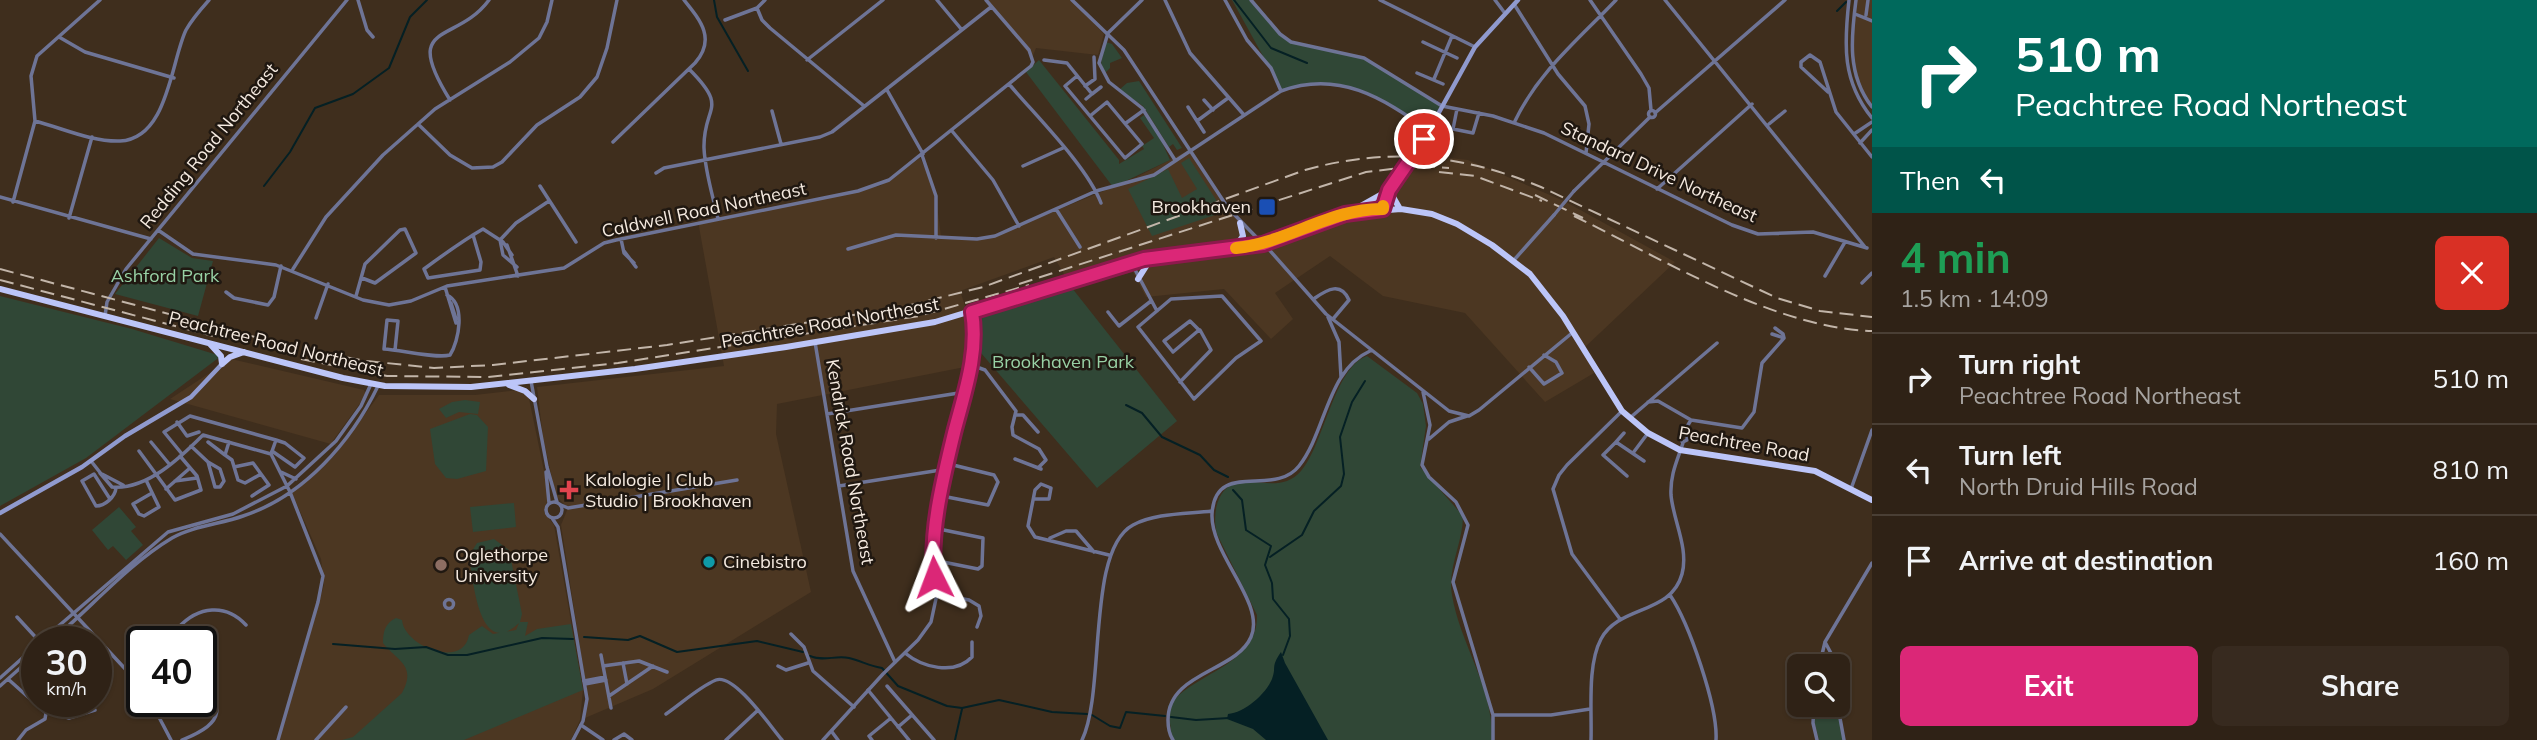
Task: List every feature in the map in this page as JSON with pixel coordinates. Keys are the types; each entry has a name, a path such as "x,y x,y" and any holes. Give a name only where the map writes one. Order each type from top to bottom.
{"highway":[{"path":"1350,213 1389,190 1401,209"},
{"name":"Peachtree Road Northeast","path":"0,289 375,384 446,388 531,381 814,342 935,322 1152,257 1263,244 1350,213 1401,209 1432,214 1457,224 1514,260 1545,290 1622,411 1648,433"},
{"path":"1235,248 1243,236 1240,223"},
{"path":"1138,279 1152,257"},
{"path":"209,343 221,355 222,365 244,352"},
{"path":"507,384 525,391 534,399"},
{"name":"Peachtree Road","path":"1648,433 1682,446 1804,468 1820,473 1872,500"}],"main road":[{"path":"1383,209 1389,190 1429,131 1475,47 1504,12 1516,2"},
{"path":"0,513 90,461 132,431 191,397 222,365 230,348"}],"street":[{"path":"13,202 35,121 33,66 37,56 100,0"},
{"path":"35,121 92,137 125,140 140,132 156,114 174,78 186,30 209,0"},
{"name":"Redding Road Northeast","path":"105,316 107,302 126,269 347,0"},
{"path":"358,0 373,37"},
{"path":"450,100 431,68 429,61 433,44 444,32 473,14 489,0"},
{"path":"293,270 342,199 373,165 418,124 530,47 544,29 552,0"},
{"path":"418,124 450,155 472,168 492,167 502,162 537,125 580,97 597,77 607,48 617,0"},
{"path":"613,142 700,57 706,36 701,22 684,0"},
{"path":"725,20 757,8 765,0"},
{"path":"807,60 883,0"},
{"path":"937,0 962,30"},
{"name":"Caldwell Road Northeast","path":"158,230 193,254 281,266 376,304 400,304 444,287 564,268 604,243 879,185 922,155 1031,66 1032,56 986,0"},
{"path":"1072,0 1124,50 1240,223 1315,298 1339,342 1341,379"},
{"path":"1142,0 1108,33 1100,55 1102,72 1115,88 1144,110 1175,160"},
{"path":"1165,0 1190,53 1244,115"},
{"path":"1225,0 1247,40 1271,68 1281,91"},
{"path":"1251,0 1280,34 1291,42 1364,58 1442,106"},
{"path":"1380,0 1475,47"},
{"path":"1495,0 1504,12"},
{"path":"1590,0 1649,88 1653,111"},
{"path":"1514,122 1526,98 1552,64 1616,0"},
{"path":"1665,0 1769,124 1785,111"},
{"path":"1514,260 1600,161 1650,117 1653,111 1785,0"},
{"path":"1849,0 1844,55 1856,96 1872,120 1853,134"},
{"path":"1856,0 1853,63 1857,82 1872,107"},
{"path":"1866,16 1868,0"},
{"path":"1516,2 1552,64 1586,106 1589,143 1586,153"},
{"path":"656,173 664,168 832,132 991,7"},
{"path":"757,8 762,20 864,106"},
{"path":"1847,14 1866,16 1872,20"},
{"path":"1433,79 1452,36"},
{"path":"59,37 85,52 174,78"},
{"path":"1423,42 1457,58"},
{"path":"1828,92 1801,67 1801,62 1810,55 1820,62 1836,112 1872,157"},
{"path":"1086,86 1095,79 1094,57"},
{"path":"1044,60 1067,63 1092,94"},
{"path":"688,69 704,85 712,99 713,109 704,145 718,219"},
{"path":"1417,74 1443,84"},
{"path":"1077,76 1065,86 1090,116 1125,158 1142,144 1108,102 1090,116"},
{"path":"848,249 896,235 987,238 1096,191 1142,180 1281,91 1305,83 1346,85 1373,97 1429,131"},
{"path":"1009,84 1063,148 1096,191 1101,203"},
{"path":"1086,99 1101,86"},
{"path":"887,90 922,155 936,196 936,237"},
{"path":"1197,121 1228,98"},
{"path":"1204,100 1213,110"},
{"path":"1657,189 1752,104"},
{"name":"Standard Drive Northeast","path":"1442,106 1514,122 1758,234 1813,232 1867,248 1769,124"},
{"path":"1188,107 1204,132"},
{"path":"1457,109 1452,129 1473,133 1479,113"},
{"path":"1126,123 1144,110"},
{"path":"772,111 780,144"},
{"path":"1860,143 1872,130"},
{"path":"952,131 993,180 1018,226"},
{"path":"69,218 92,137"},
{"path":"1589,143 1600,161"},
{"path":"1023,166 1063,148"},
{"path":"540,186 576,242"},
{"path":"0,197 150,239"},
{"path":"517,267 503,255 501,241 516,223 549,201"},
{"path":"1056,209 1080,247"},
{"path":"356,297 365,264 400,230 405,229 416,253 376,283 362,278"},
{"path":"472,235 481,262 480,270 428,278 424,269 472,235 483,229 501,241 512,255 518,276"},
{"path":"621,239 624,251 634,264"},
{"path":"1825,275 1845,242"},
{"path":"1132,262 1138,279 1157,311"},
{"path":"226,292 234,298 268,305 274,296 281,266"},
{"path":"1861,283 1871,274"},
{"path":"316,318 328,284"},
{"path":"444,287 456,323"},
{"path":"1315,298 1332,288 1346,293 1349,300 1333,319"},
{"path":"1222,296 1261,341 1236,358 1196,399 1180,382 1138,327 1171,299 1222,296"},
{"path":"395,350 398,320 387,320 384,349 395,350 418,351 439,358 450,355 455,347 456,323 460,313 459,305 448,297"},
{"path":"1108,312 1119,326 1151,301"},
{"path":"823,740 931,622 937,594 933,560 934,528 971,365 974,334 972,312"},
{"path":"1326,314 1449,411 1469,416"},
{"path":"1180,382 1211,350 1199,330 1190,321 1164,341 1173,352 1199,330"},
{"path":"1777,329 1784,338 1773,335 1777,329"},
{"path":"1427,440 1449,422 1469,416 1573,333"},
{"path":"1648,402 1658,401 1691,420 1731,428 1746,426 1754,412 1762,363 1784,338"},
{"name":"Kendrick Road Northeast","path":"814,342 853,571 894,663"},
{"path":"1630,419 1717,343"},
{"path":"1173,740 1169,734 1168,717 1175,695 1245,646 1254,628 1248,603 1216,539 1212,511 1221,493 1233,482 1247,479 1278,481 1298,467 1341,379 1353,361 1370,351"},
{"path":"1529,367 1544,384 1562,373 1556,362 1544,354"},
{"path":"971,365 985,370 1016,415"},
{"path":"531,381 547,467 560,506 557,525 587,699 582,725 573,740"},
{"path":"64,626 168,532 233,514 296,479 320,458 347,428 375,384"},
{"path":"60,626 174,536 250,514 290,492 340,447 363,416 375,384"},
{"path":"1422,390 1430,425 1423,457 1425,471 1456,502 1468,525 1453,574 1453,588 1493,715 1493,740"},
{"path":"827,414 965,392"},
{"path":"1620,619 1572,554 1553,489 1567,465 1622,411"},
{"path":"1016,415 1023,415 1038,432"},
{"path":"1015,459 1040,469 1046,458 1033,444 1013,435 1012,427 1016,415"},
{"path":"100,473 106,483 116,487 146,479 158,474 181,455 203,435 271,453 295,467 304,458 285,443 190,416 164,432 181,455 197,478 200,492 180,499 172,498 158,474 139,451"},
{"path":"1591,740 1590,709 1598,645 1606,630 1620,619 1657,604 1670,595 1679,581 1684,565 1671,492 1673,470 1682,446 1680,438 1683,429 1691,420"},
{"path":"177,422 187,436 199,432"},
{"path":"1852,489 1872,430"},
{"path":"1624,433 1603,455 1627,476"},
{"path":"1633,453 1648,433"},
{"path":"276,440 271,453 290,492 323,576 278,740"},
{"path":"151,442 170,464"},
{"path":"208,442 232,460 238,480 245,483 261,474"},
{"path":"225,455 229,442"},
{"path":"1616,442 1644,461"},
{"path":"191,446 220,469 224,481 220,487 215,487 208,462"},
{"path":"90,461 110,483 125,486"},
{"path":"234,467 251,462 261,474 268,486 252,496"},
{"path":"839,486 947,466 994,475 998,482 988,505 942,496"},
{"path":"547,467 549,503 545,510 557,525"},
{"path":"166,489 190,468"},
{"path":"279,471 296,479"},
{"path":"110,499 94,474 81,483 96,506 110,499 116,487"},
{"path":"284,480 290,476"},
{"path":"176,481 197,478"},
{"path":"146,479 159,507 144,516 139,514 132,504 152,493"},
{"path":"549,503 568,508 737,480"},
{"path":"1035,499 1049,499 1051,488 1043,484 1038,486 1028,520 1030,533 1040,540 1076,531 1094,552"},
{"path":"1083,740 1090,713 1109,555 1123,531 1140,521 1212,511"},
{"path":"552,518 558,517"},
{"path":"933,560 978,569 982,566 983,538 934,528"},
{"path":"0,534 126,671"},
{"path":"1057,535 1057,541"},
{"path":"1048,539 1109,555"},
{"path":"1822,654 1825,642 1872,563"},
{"path":"937,594 969,600 979,606 981,616 977,627"},
{"path":"1670,595 1710,691 1715,713 1716,740"},
{"path":"180,626 193,614 213,609 236,614 246,625"},
{"path":"17,617 24,626"},
{"path":"791,634 804,647 808,663 854,707"},
{"path":"905,653 917,663 955,667 972,657 972,642"},
{"path":"1825,642 1841,672 1839,707 1844,740"},
{"path":"601,654 611,708"},
{"path":"0,678 21,659"},
{"path":"603,666 639,660 667,672"},
{"path":"623,663 627,684"},
{"path":"778,666 786,670 808,663"},
{"path":"0,686 21,667"},
{"path":"609,696 653,667"},
{"path":"8,678 21,690"},
{"path":"585,682 605,678"},
{"path":"666,714 722,679 736,686 782,740"},
{"path":"887,686 934,740"},
{"path":"868,690 909,740"},
{"path":"316,740 346,707"},
{"path":"1493,715 1551,715 1590,709"},
{"path":"726,740 757,711"},
{"path":"898,727 912,715"},
{"path":"18,740 26,730 45,717"},
{"path":"159,717 171,740"},
{"path":"182,740 207,729 215,717"},
{"path":"1813,717 1817,740"},
{"path":"872,740 869,736 891,718"},
{"path":"582,725 603,740"},
{"path":"832,732 838,740"},
{"path":"614,740 624,734 632,740"}],"shaded area":[{"path":"986,0 1072,0 1104,34 1098,55 1036,48 1032,58"},
{"path":"1856,0 1872,0 1872,108 1854,77 1851,33"},
{"path":"1191,149 1228,208 1260,240 1310,229 1386,191 1414,154 1468,160 1564,201 1675,262 1583,349 1594,373 1545,402 1465,313 1383,296 1330,256 1275,293 1293,319 1271,339 1224,289 1146,297 1133,272 1072,288 1054,257 960,291 971,323 970,347 975,346 970,366 777,404 776,434 811,592 653,689 585,718 586,686 561,525 568,508 556,496 543,437 537,387 724,366 698,221 880,186 920,158 935,188 941,237 986,239 1131,180"},
{"path":"231,359 364,390 366,395 332,442 338,446 170,399"},
{"name":"Oglethorpe University","path":"527,389 549,495 544,512 554,525 583,690 580,720 571,740 279,740 324,585 321,559 292,493 334,456 379,395 475,395"}],"green space":[{"path":"1232,0 1253,0 1287,40 1363,58 1440,105 1429,131 1360,90 1322,83 1303,85 1283,92"},
{"path":"1106,42 1112,44 1122,58 1110,63 1110,68 1105,73 1101,63"},
{"path":"1039,60 1119,160 1119,164 1144,149 1142,146 1154,138 1140,118 1144,115 1160,138 1170,160 1113,187 1026,72"},
{"path":"1139,81 1182,148 1177,150 1173,144 1169,147 1143,106 1119,90 1127,83"},
{"path":"1189,158 1224,212 1152,236 1128,189 1168,169 1182,198 1197,189 1181,163"},
{"name":"Ashford Park","path":"159,238 192,258 213,261 198,316 115,294"},
{"name":"Brookhaven Park","path":"1072,288 1177,421 1097,488 975,346 980,317"},
{"path":"0,296 132,329 221,356 86,458 0,506"},
{"path":"1367,356 1417,393 1423,404 1426,426 1420,467 1463,516 1453,565 1452,595 1488,703 1492,740 1172,740 1168,706 1194,684 1237,657 1255,632 1257,615 1217,534 1215,519 1221,495 1233,484 1280,483 1301,471 1309,459 1346,375 1356,363"},
{"path":"452,402 480,402 478,414 459,412 446,418 439,409"},
{"path":"470,414 477,415 488,427 486,471 457,479 446,478 435,464 430,429"},
{"path":"514,503 516,527 473,532 470,507"},
{"path":"119,507 136,527 131,531 143,545 126,560 113,546 108,550 92,530"},
{"path":"494,539 509,550 522,614 520,622 528,622 525,636 537,629 571,624 583,690 464,740 342,740 353,737 402,693 406,684 407,676 403,664 383,643 385,628 392,620 402,620 405,630 422,645 446,652 456,651 464,645 469,635 482,626 493,634 505,632 495,632 487,625 480,612 469,556 477,543","holes":["519,623 516,630 506,632"]},
{"path":"1814,717 1839,717 1843,740 1819,740"}],"water":[{"path":"1281,652 1328,740 1266,740 1253,729 1227,719 1228,714 1254,702 1265,691"}],"waterway":[{"path":"264,186 290,152 315,108 353,94 389,68 410,17 427,0"},
{"path":"714,0 717,17 748,71"},
{"path":"1234,0 1271,48 1307,63"},
{"path":"1837,11 1846,2"},
{"path":"1270,557 1302,535 1314,511 1341,486 1344,474 1340,437 1352,402 1365,381"},
{"path":"1126,405 1142,413 1162,437 1200,455 1214,470 1228,477"},
{"path":"1233,490 1242,500 1246,530 1271,546 1265,565 1272,583 1273,599 1289,619 1290,636 1283,655"},
{"path":"584,637 628,640 640,636 677,652 757,641 803,652"},
{"path":"333,644 395,649 426,647 448,655 467,655 542,638 573,639"},
{"path":"810,656 849,658 882,668 898,686 947,706 962,708 999,700 1052,712 1087,714"},
{"path":"955,740 962,709"},
{"path":"1092,715 1110,726 1120,728 1126,712 1165,716"},
{"path":"1171,717 1196,720 1229,718"}],"railway":[{"path":"0,269 304,350 367,361 434,368 493,365 667,345 903,307 983,287 1305,170 1365,158 1395,157 1453,161 1512,176 1541,187 1777,298 1820,311 1872,317"},
{"path":"1019,284 1366,172 1417,166 1449,168"},
{"path":"1439,172 1475,176 1542,201"},
{"path":"1535,195 1583,218"},
{"path":"1574,216 1758,305 1835,327 1872,331"},
{"path":"0,280 213,336"},
{"path":"301,359 387,376 488,377 618,363 919,316 1029,285"}],"slow traffic":[{"path":"1236,248 1272,242 1345,214 1365,209 1383,209 1383,206"}],"place":[{"name":"Brookhaven","path":"1267,207"},
{"name":"Kalologie | Club Studio | Brookhaven","path":"569,490"},
{"name":"Cinebistro","path":"709,562"},
{"name":"Oglethorpe University","path":"441,565"}],"route":[{"path":"934,577 932,541 971,365 974,334 972,312 1162,254 1263,244 1345,214 1365,209 1383,209 1389,190 1424,139"}]}
